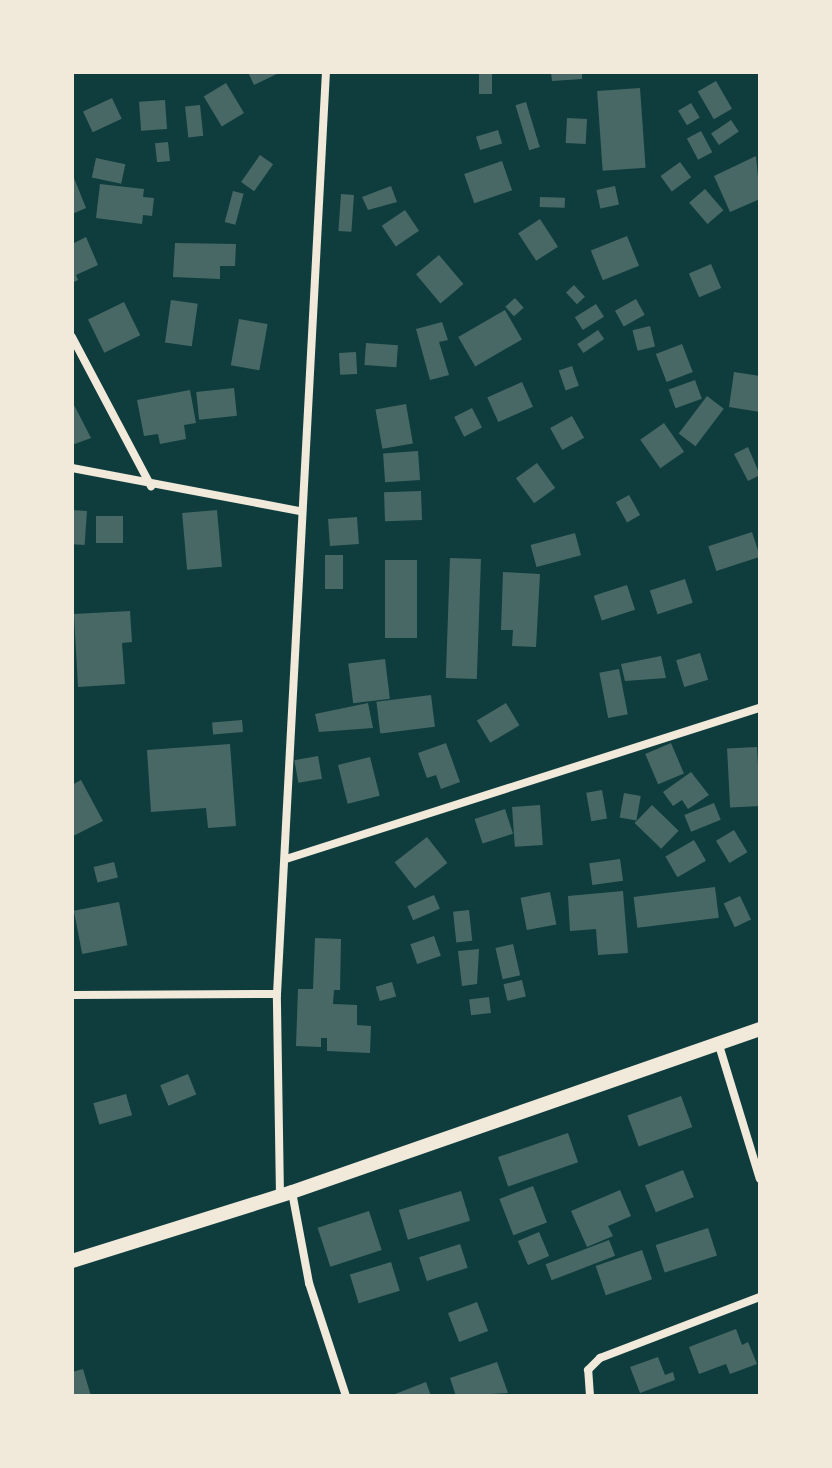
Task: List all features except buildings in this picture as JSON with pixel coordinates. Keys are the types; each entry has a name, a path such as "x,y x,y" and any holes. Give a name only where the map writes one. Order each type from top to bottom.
{"street":[{"path":"326,72 300,511 286,859 277,994 286,1194 309,1283 346,1396"},
{"path":"72,337 151,486"},
{"path":"72,468 151,486 300,511"},
{"path":"286,859 760,708"},
{"path":"72,995 277,994"},
{"path":"72,1261 286,1194 717,1041 760,1029"},
{"path":"717,1041 760,1179"},
{"path":"590,1396 588,1370 600,1358 760,1297"}]}
